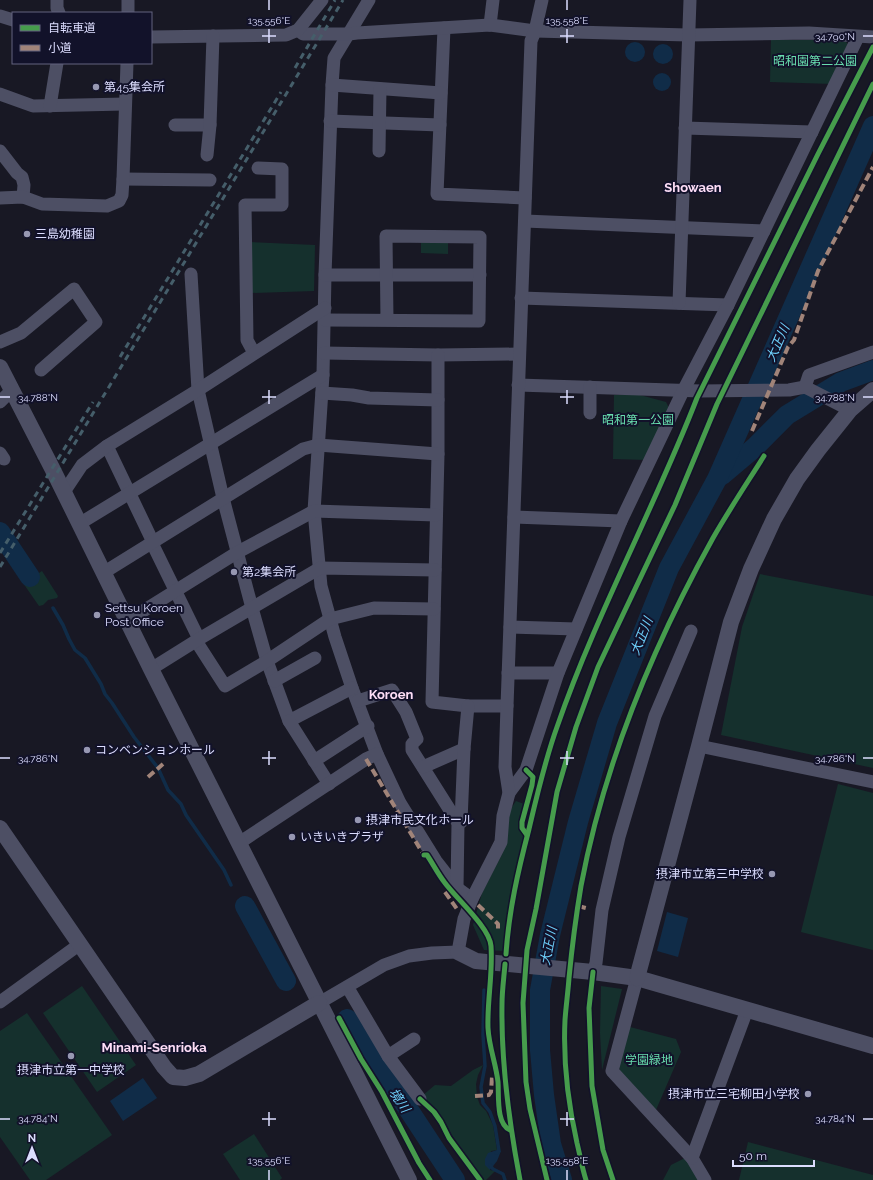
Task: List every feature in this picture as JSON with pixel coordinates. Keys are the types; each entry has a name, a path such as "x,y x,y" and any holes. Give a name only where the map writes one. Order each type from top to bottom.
{"street":[{"path":"57,0 56,8 58,12"},
{"path":"128,0 128,12"},
{"path":"152,36 286,35 298,30 322,0"},
{"path":"369,0 334,58 330,121 324,353 314,511 321,586 330,620 352,688 378,754 400,803 436,860 457,888 471,901"},
{"path":"490,25 493,0"},
{"path":"509,792 505,767 506,706 531,40 535,31 542,0"},
{"path":"679,303 690,0"},
{"path":"0,16 12,20"},
{"path":"298,30 303,34 349,34 490,25 535,31 688,35 809,34 873,37"},
{"path":"444,28 437,194 525,198"},
{"path":"207,155 210,125 213,36"},
{"path":"458,952 464,919 471,901 501,842 502,816 509,792 526,770 558,672 621,521 683,391 728,305 858,37"},
{"path":"50,106 57,64"},
{"path":"0,198 23,197 42,204 107,206 119,201 122,195 123,179 127,64"},
{"path":"332,85 441,93"},
{"path":"379,151 380,89"},
{"path":"0,94 33,106 125,104"},
{"path":"330,121 440,126"},
{"path":"175,125 210,125"},
{"path":"685,128 812,132"},
{"path":"0,151 17,173 22,177 24,185 23,197"},
{"path":"254,353 247,340 245,204 282,204 282,169 258,168"},
{"path":"123,179 210,180"},
{"path":"525,222 764,231"},
{"path":"64,492 82,465 107,446 198,390 254,353 325,314 387,320 479,321 480,237 386,236 387,320"},
{"path":"191,274 198,390 223,498 252,608 267,661 289,721 329,784"},
{"path":"325,274 480,275"},
{"path":"0,342 21,333 74,289 96,322 41,370"},
{"path":"521,298 728,305"},
{"path":"805,387 809,375 873,352"},
{"path":"324,353 438,355 519,354"},
{"path":"438,355 438,454 432,702 468,706 506,706"},
{"path":"0,367 409,1180"},
{"path":"79,524 323,375"},
{"path":"518,385 683,391 789,390 805,387 845,407"},
{"path":"590,387 590,413"},
{"path":"0,402 12,390"},
{"path":"705,1180 692,1158 612,1072 731,622 751,569 770,526 797,479 845,407 873,390"},
{"path":"322,392 352,394 368,398 438,400"},
{"path":"103,573 303,449 318,445 438,454"},
{"path":"107,446 199,639 198,644 226,686 330,620 374,608 434,609"},
{"path":"127,621 238,552 314,511 436,515"},
{"path":"514,517 621,521"},
{"path":"151,669 320,568 435,570"},
{"path":"510,627 576,629"},
{"path":"593,972 596,963 602,910 619,838 655,716 690,631"},
{"path":"274,681 314,658"},
{"path":"508,672 558,672"},
{"path":"289,721 352,688"},
{"path":"358,701 392,690 406,712 417,739 412,744 412,750 458,823 457,888"},
{"path":"458,823 461,822 464,749 468,706"},
{"path":"314,761 368,726"},
{"path":"699,746 873,782"},
{"path":"423,767 464,749"},
{"path":"239,843 366,759 378,754"},
{"path":"0,828 164,1067 173,1077 185,1078 199,1074 319,1003 348,988 384,965 409,956 432,953 458,952 481,962 593,972 637,978 873,1046"},
{"path":"0,1002 80,944"},
{"path":"348,988 388,1056 420,1099"},
{"path":"692,1158 747,1010"},
{"path":"388,1056 414,1039"}],"green space":[{"name":"昭和園第二公園","path":"771,40 846,42 849,46 833,84 770,82"},
{"path":"421,241 448,241 448,254 421,253"},
{"path":"249,242 315,245 314,291 252,293"},
{"name":"昭和第一公園","path":"614,395 640,395 666,402 669,408 647,460 613,459"},
{"path":"42,571 58,596 57,598 48,600 43,605 39,606 23,583"},
{"path":"760,574 873,596 873,768 721,735 742,627"},
{"path":"838,784 873,793 873,950 801,932"},
{"path":"516,801 524,804 520,826 524,835 512,893 504,951 484,950 473,925 482,893 502,854 507,840 508,813"},
{"path":"82,986 136,1065 97,1092 43,1013"},
{"path":"601,986 622,989 602,1070 600,1033"},
{"path":"27,1013 112,1135 46,1180 30,1180 0,1137 0,1031"},
{"name":"学園緑地","path":"630,1027 676,1039 681,1052 656,1110 621,1075 619,1066"},
{"path":"483,1065 478,1075 476,1084 477,1097 480,1105 486,1111 493,1125 497,1150 491,1151 490,1170 495,1171 486,1180 484,1180 453,1137 438,1111 422,1096 435,1085 451,1086 473,1070"},
{"path":"254,1134 282,1178 280,1180 240,1180 223,1154"},
{"path":"748,1142 873,1175 873,1180 739,1180"},
{"path":"685,1158 700,1180 663,1180 671,1165"}],"water":[{"path":"635,42 642,45 645,52 642,59 635,62 628,59 625,52 628,45"},
{"path":"663,44 670,47 673,54 670,61 663,64 656,61 653,54 656,47"},
{"path":"658,73 666,73 671,78 669,89 666,91 658,91 653,86 653,78"},
{"path":"667,912 688,918 678,957 657,951"},
{"path":"143,1078 157,1098 123,1121 110,1101"},
{"path":"497,1150 501,1151 497,1161 490,1170 485,1165 485,1159 488,1153"}],"waterway":[{"name":"大正川","path":"562,1180 551,1144 544,1095 540,1050 540,990 550,935 578,822 607,723 669,568 717,479 873,126"},
{"path":"722,475 754,448 787,415 841,382 873,370"},
{"path":"0,532 30,577"},
{"path":"53,608 75,650 85,658 101,684 105,694 134,737 158,768 168,790 181,804 186,815 224,870 231,885"},
{"path":"245,906 286,981"},
{"path":"484,990 483,1035 485,1066 481,1087 483,1103 490,1112 495,1126 499,1151 496,1153"},
{"name":"境川","path":"347,1019 354,1024 370,1055 389,1080 455,1180"},
{"path":"490,1165 493,1169 503,1174 505,1180"}],"railway":[{"path":"295,68 335,0"},
{"path":"0,567 343,0"},
{"path":"120,357 281,92"},
{"path":"0,553 93,402"}],"marked path":[{"path":"752,431 788,347 794,340 818,271 873,167"},
{"path":"366,759 425,857"},
{"path":"148,777 163,764"},
{"path":"445,892 457,909"},
{"path":"478,905 498,924 498,931"},
{"path":"578,906 586,908"},
{"path":"475,1096 489,1095 491,1092 492,1077 496,1075"}],"cycle path":[{"path":"506,954 514,891 538,790 553,739 572,685 697,398 818,154 873,47"},
{"path":"547,1180 530,1109 526,1082 523,1003 527,950 557,792 576,727 598,667 675,505 717,404 873,84"},
{"path":"586,1180 574,1128 569,1097 566,1066 565,1020 576,920 581,886 591,840 617,751 651,663 670,621 713,538 764,456"},
{"path":"526,770 533,777 522,822 522,828 527,835"},
{"path":"424,855 427,855 445,883 479,922 489,939 491,946 491,977 488,1028 498,1082 500,1116 502,1122 510,1130"},
{"path":"505,964 502,1004 504,1070 512,1136 520,1180"},
{"path":"593,972 589,1008 592,1086 603,1150 613,1180"},
{"path":"339,1018 361,1059 382,1092 419,1163 430,1180"},
{"path":"420,1099 434,1112 449,1138 480,1180"}],"place":[{"name":"第45集会所","path":"96,87"},
{"name":"三島幼稚園","path":"27,234"},
{"name":"第2集会所","path":"234,572"},
{"name":"Settsu Koroen Post Office","path":"97,615"},
{"name":"コンベンションホール","path":"87,750"},
{"name":"摂津市民文化ホール","path":"358,820"},
{"name":"いきいきプラザ","path":"292,837"},
{"name":"摂津市立第三中学校","path":"772,874"},
{"name":"摂津市立第一中学校","path":"71,1056"},
{"name":"摂津市立三宅柳田小学校","path":"808,1094"}],"district":[{"name":"Showaen","path":"693,187"},
{"name":"Koroen","path":"391,694"},
{"name":"Minami-Senrioka","path":"154,1047"}]}
